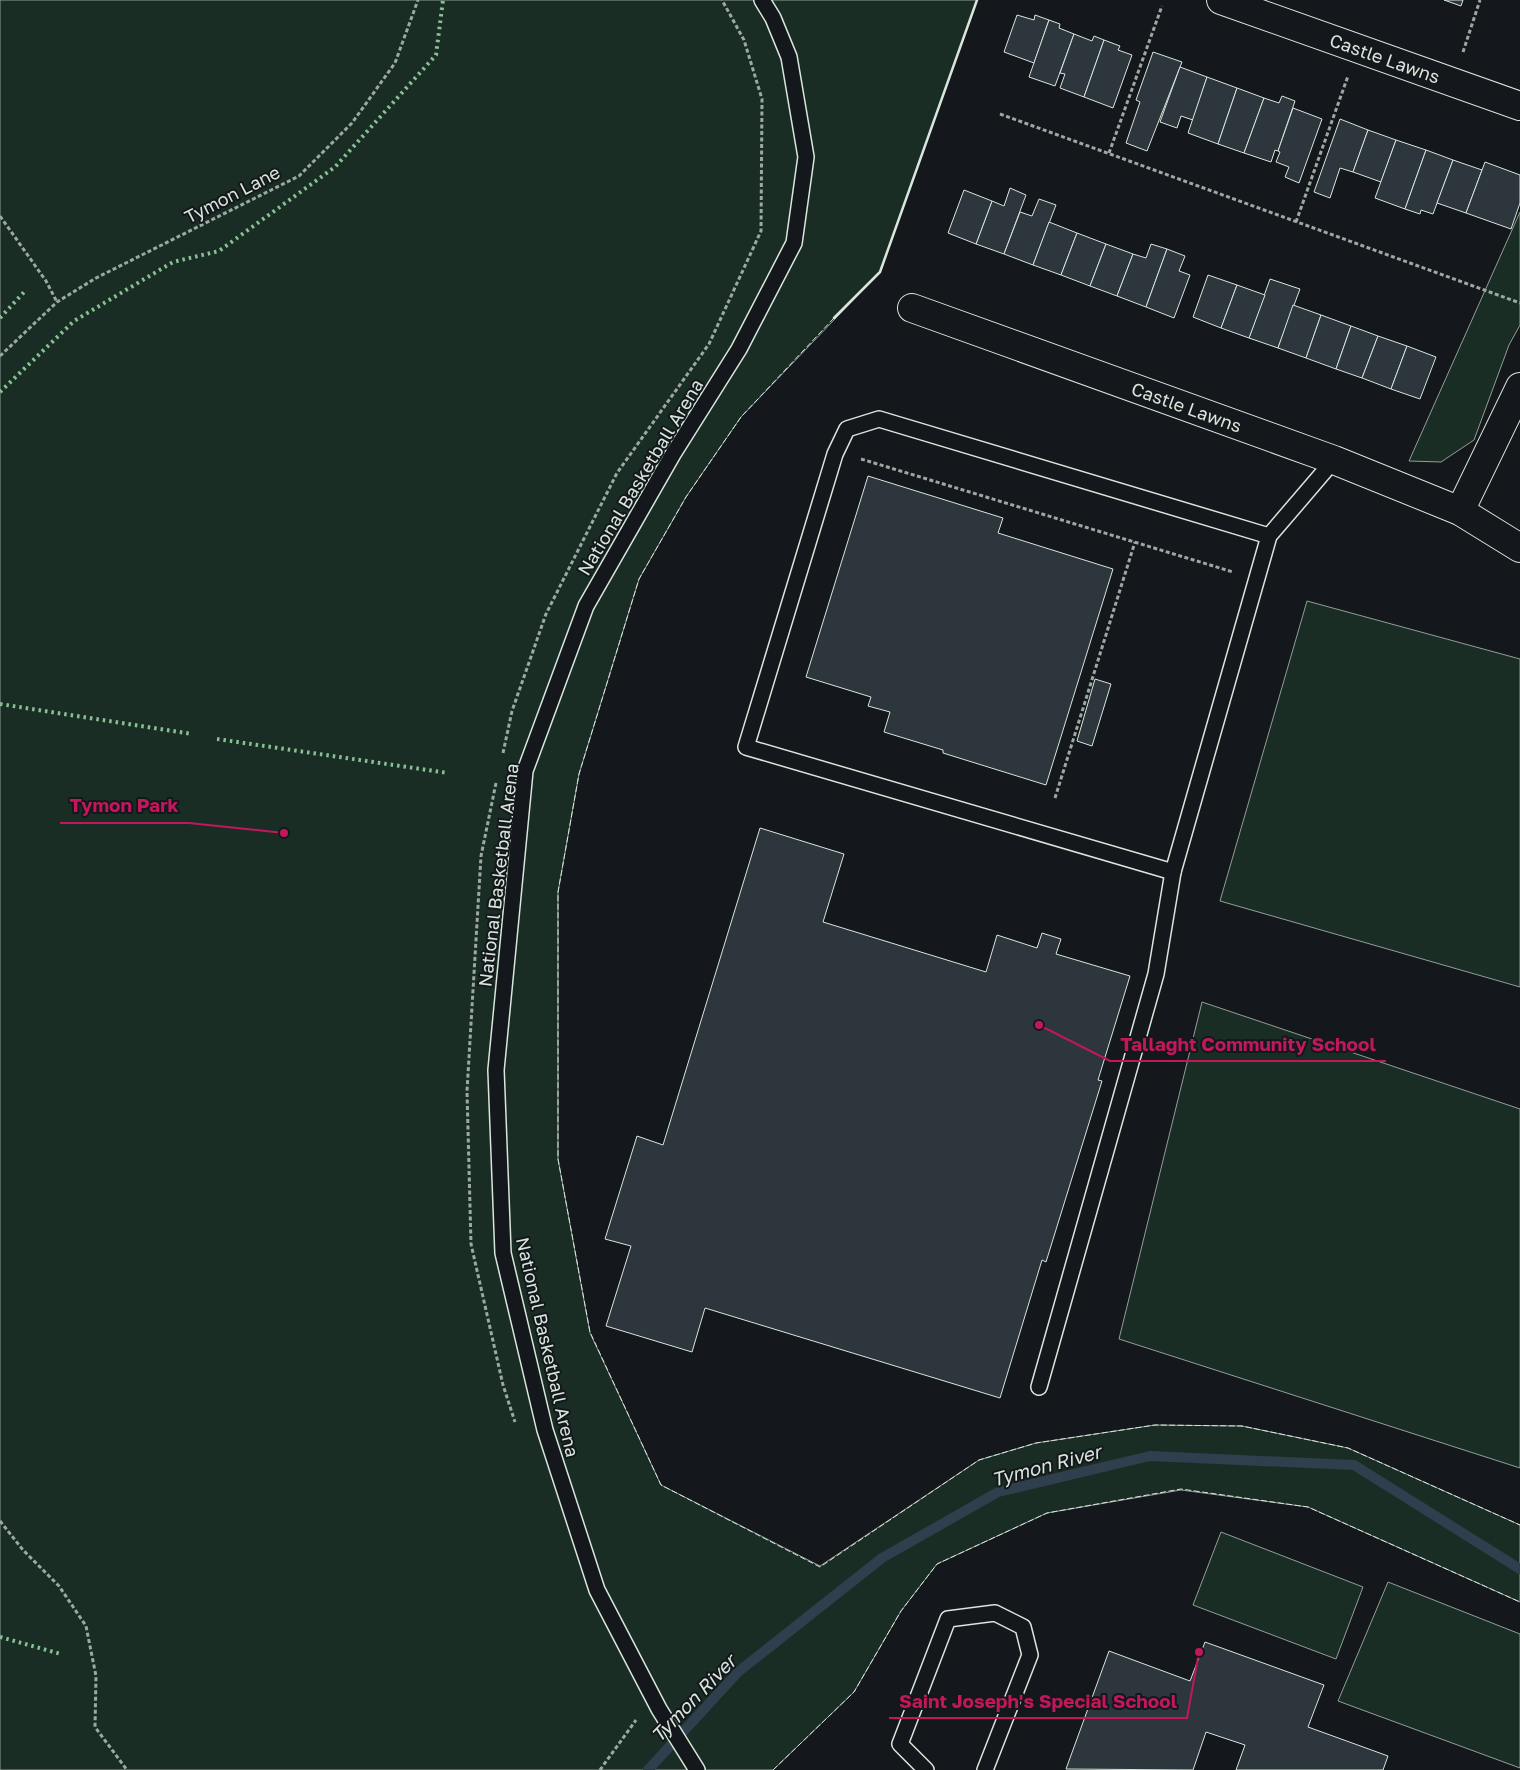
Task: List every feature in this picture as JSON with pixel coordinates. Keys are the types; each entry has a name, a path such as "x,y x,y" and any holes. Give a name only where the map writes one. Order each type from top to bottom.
{"street":[{"name":"Castle Lawns","path":"1221,0 1520,106"},
{"name":"Castle Lawns","path":"912,308 1334,460 1460,512 1520,548"},
{"path":"1460,512 1520,387"}],"lane":[{"name":"National Basketball Arena","path":"693,1764 658,1709 597,1590 545,1430 503,1253 496,1070 525,771 586,606 673,454 738,349 794,243 806,157 789,56 773,18 762,0"},
{"path":"1173,872 746,747 835,454 847,429 879,419 1269,536"},
{"path":"1039,1387 1156,974 1173,872 1269,536 1334,460"},
{"path":"926,1770 900,1744 948,1619 995,1613 1023,1627 1030,1655 985,1770"}],"path":[{"name":"Tymon Lane","path":"0,356 57,302 96,278 298,176 352,123 395,63 418,0"},
{"path":"501,759 512,711 546,614 617,473 709,344 760,232 762,99 744,40 722,0"},
{"path":"1462,55 1480,0"},
{"path":"1109,153 1162,6"},
{"path":"1296,222 1350,72"},
{"path":"1000,114 1520,303"},
{"path":"0,216 46,281 57,302"},
{"path":"858,458 1236,573"},
{"path":"1056,798 1135,542"},
{"path":"497,778 481,856 467,1091 471,1244 503,1386 517,1430"},
{"path":"0,1521 23,1550 59,1586 86,1626 96,1676 95,1726 127,1770"},
{"path":"600,1770 637,1718 642,1727"}],"green space":[{"path":"0,0 977,0 880,272 741,417 686,497 639,579 579,774 558,892 558,1159 590,1333 661,1485 820,1566 979,1460 1036,1443 1155,1425 1242,1426 1348,1448 1520,1525 1520,1602 1308,1507 1181,1490 1047,1513 937,1564 901,1611 854,1692 773,1770 0,1770"},
{"path":"1520,212 1520,325 1509,345 1474,440 1441,462 1409,461"},
{"path":"1307,601 1520,659 1520,987 1220,901"},
{"path":"1202,1002 1520,1109 1520,1468 1119,1339"},
{"path":"1221,1532 1363,1587 1336,1659 1193,1605"},
{"path":"1388,1582 1520,1634 1520,1768 1338,1701"}],"building":[{"path":"1444,0 1463,0 1461,6"},
{"path":"1017,15 1034,20 1035,15 1049,20 1034,63 1004,52"},
{"path":"1049,20 1060,24 1059,28 1074,34 1055,86 1029,77"},
{"path":"1074,34 1092,41 1094,36 1104,40 1084,97 1060,88 1065,74 1060,73"},
{"path":"1104,40 1120,46 1118,50 1132,55 1113,108 1084,97"},
{"path":"1153,52 1182,62 1147,151 1126,143 1140,102 1136,100"},
{"path":"1180,67 1207,77 1193,120 1181,116 1177,128 1160,122"},
{"path":"1207,77 1237,88 1218,144 1188,133"},
{"path":"1237,88 1264,98 1244,153 1218,144"},
{"path":"1282,96 1295,101 1278,151 1275,150 1271,162 1244,153 1264,98 1279,103"},
{"path":"1293,108 1322,119 1299,183 1285,177 1289,167 1276,162"},
{"path":"1340,119 1368,130 1353,172 1340,168 1330,198 1314,192"},
{"path":"1368,130 1396,140 1381,182 1353,172"},
{"path":"1396,140 1426,150 1405,209 1375,198"},
{"path":"1426,150 1453,160 1433,214 1421,210 1420,214 1405,209"},
{"path":"1453,160 1482,170 1466,213 1437,203"},
{"path":"1485,162 1520,175 1520,203 1511,229 1466,213"},
{"path":"1010,188 1026,195 1004,254 976,244 992,201 1004,206"},
{"path":"964,190 992,201 976,244 948,233"},
{"path":"1039,199 1056,205 1033,265 1004,254 1020,212 1032,216"},
{"path":"1049,222 1077,233 1061,275 1033,265"},
{"path":"1077,233 1106,244 1090,286 1061,275"},
{"path":"1106,244 1133,254 1117,296 1090,286"},
{"path":"1151,244 1167,249 1146,307 1117,296 1133,254 1146,258"},
{"path":"1167,249 1185,256 1179,271 1190,275 1174,318 1146,307"},
{"path":"1208,275 1237,285 1221,328 1193,317"},
{"path":"1270,279 1300,289 1278,348 1249,338"},
{"path":"1237,285 1265,295 1249,338 1221,328"},
{"path":"1293,305 1321,315 1306,358 1278,348"},
{"path":"1321,315 1351,326 1336,369 1306,358"},
{"path":"1351,326 1378,336 1362,378 1336,369"},
{"path":"1378,336 1407,346 1391,389 1362,378"},
{"path":"1407,346 1436,357 1420,399 1391,389"},
{"path":"868,476 1003,518 998,533 1113,569 1046,785 943,753 943,750 884,732 890,712 868,706 871,697 806,677"},
{"path":"1095,679 1111,684 1092,746 1077,741"},
{"path":"760,828 844,854 823,922 986,972 997,935 1037,948 1042,933 1061,939 1056,954 1130,976 1098,1080 1102,1081 1046,1262 1042,1260 1000,1398 705,1308 692,1352 606,1326 631,1246 605,1239 637,1136 663,1145"},
{"path":"1205,1642 1324,1685 1308,1727 1388,1756 1383,1770 1236,1770 1245,1745 1206,1732 1193,1770 1066,1769 1109,1651 1190,1681"}],"waterway":[{"name":"Tymon River","path":"648,1770 738,1672 882,1558 998,1492 1150,1456 1354,1465 1520,1569"}],"hedge":[{"path":"0,392 74,321 173,262 219,251 335,167 436,55 443,0"},
{"path":"0,318 25,291"},
{"path":"0,704 192,734"},
{"path":"217,739 448,773"},
{"path":"0,1637 61,1654"}],"fence":[{"path":"834,318 741,417 686,497 639,579 579,774 558,892 558,1159 590,1332 661,1485 820,1567 979,1460 1036,1443 1155,1425 1242,1426 1348,1448 1520,1525"},
{"path":"773,1770 854,1692 901,1611 937,1564 1047,1513 1181,1489 1308,1507 1520,1602"}],"wall":[{"path":"834,318 880,272 977,0"}],"place":[{"name":"Tymon Park","path":"284,833"},
{"name":"Tallaght Community School","path":"1039,1025"},
{"name":"Saint Joseph's Special School","path":"1199,1652"}]}
